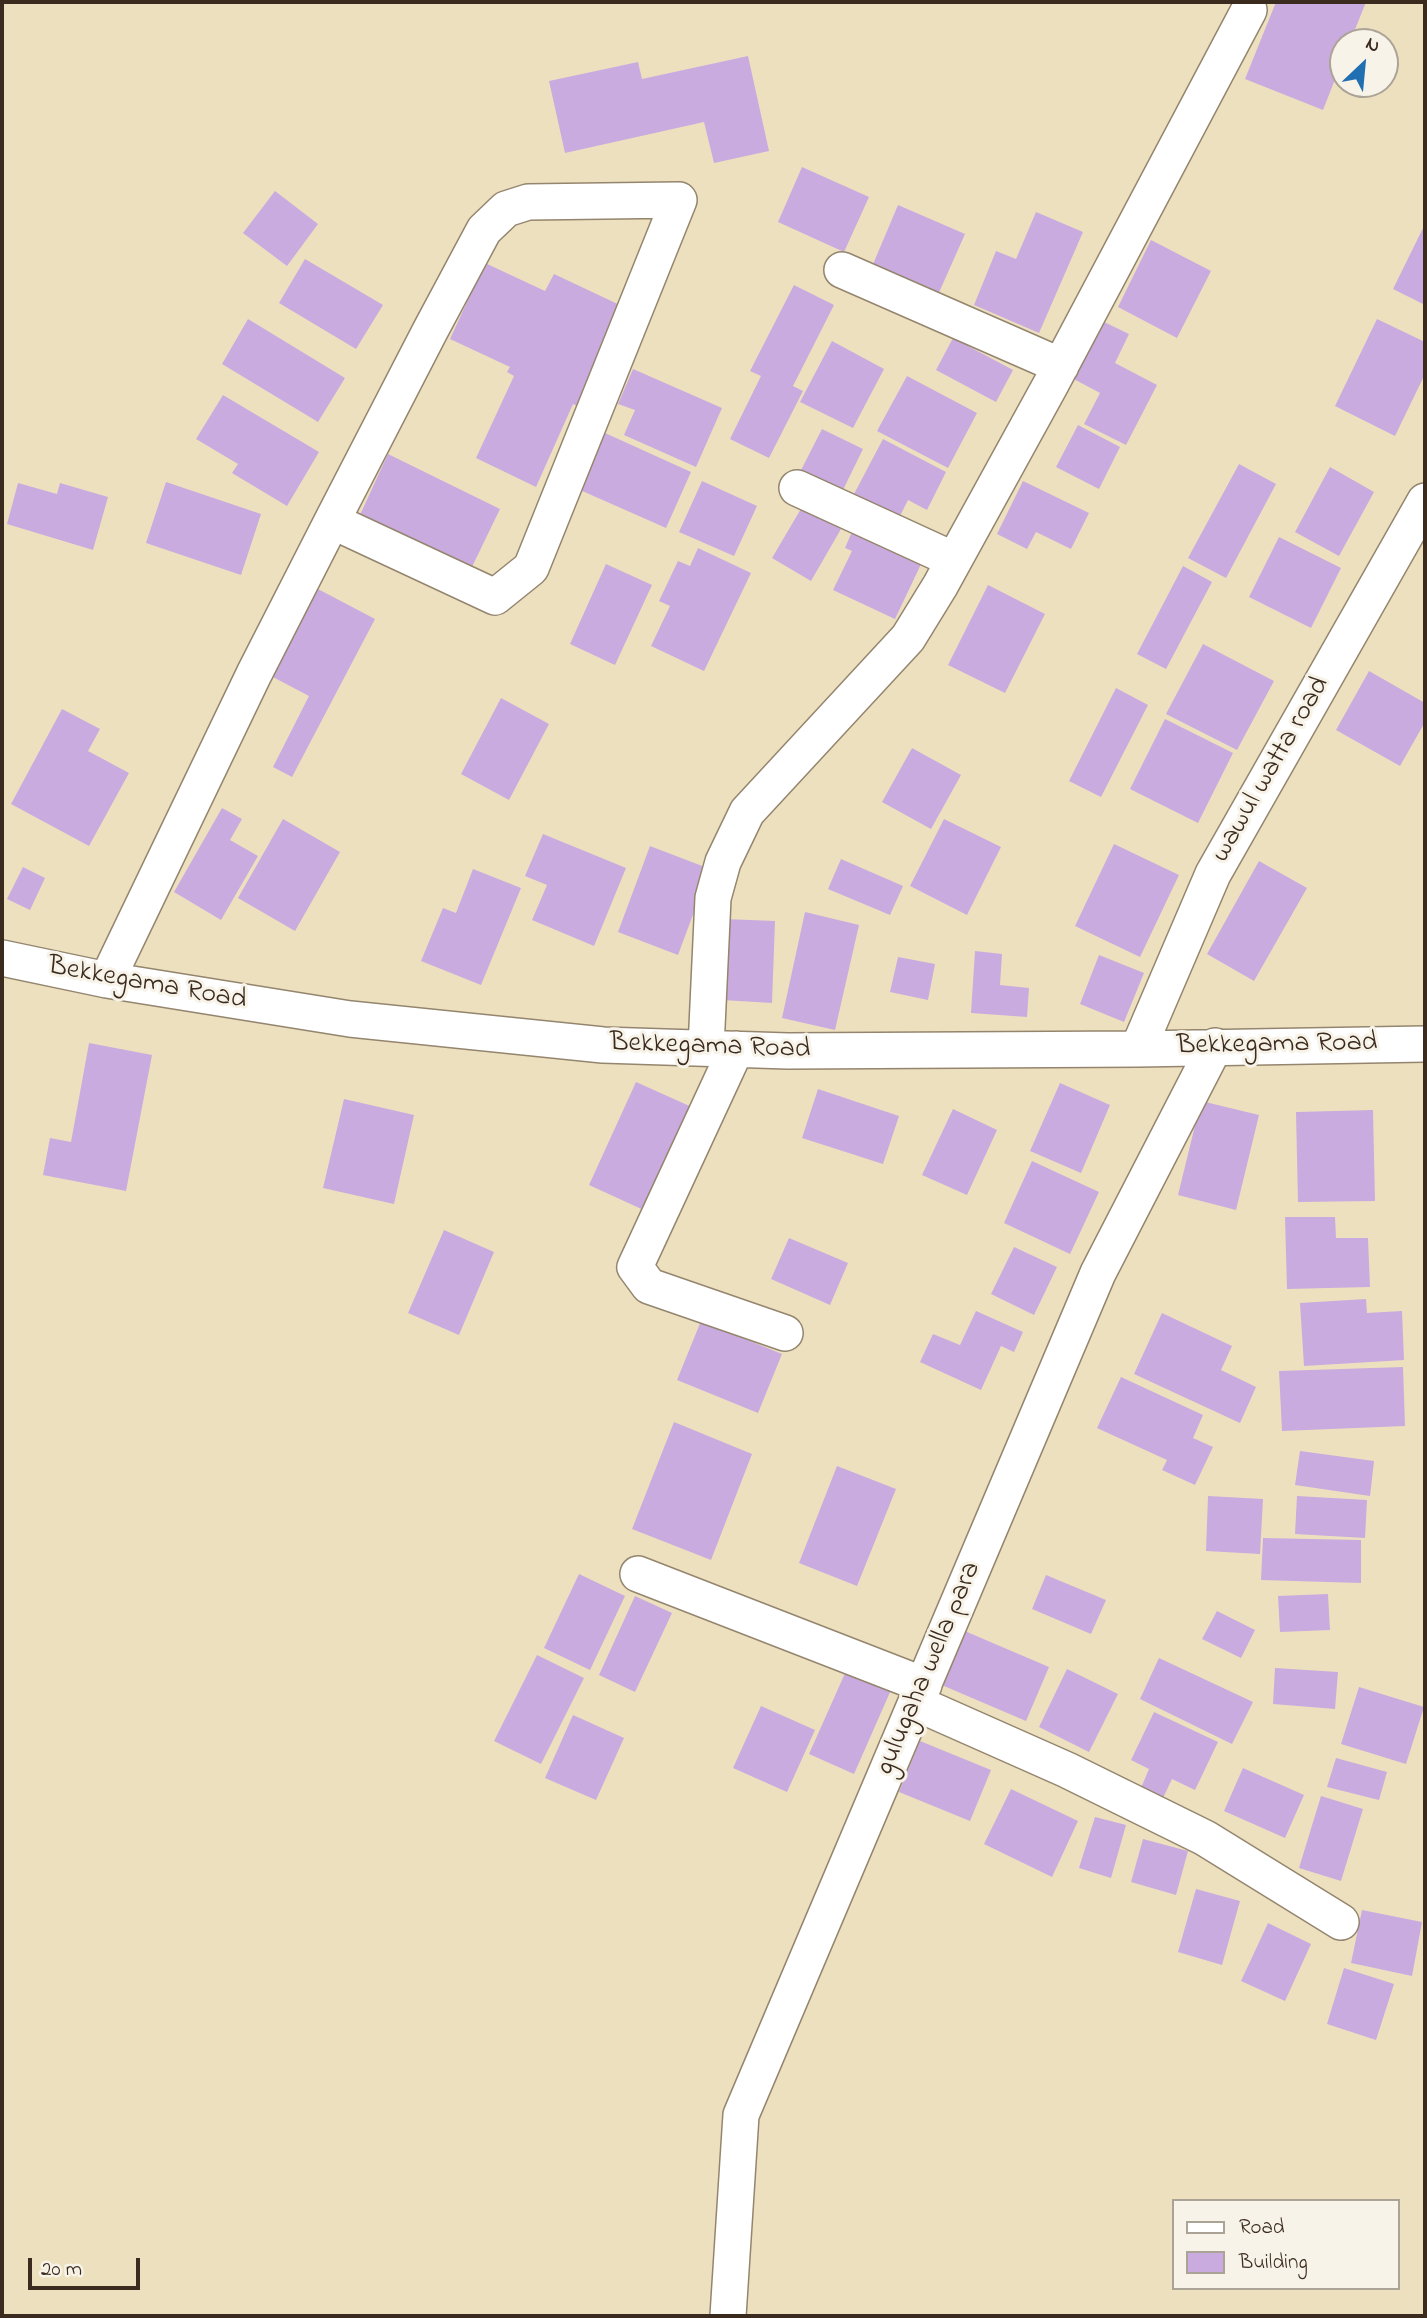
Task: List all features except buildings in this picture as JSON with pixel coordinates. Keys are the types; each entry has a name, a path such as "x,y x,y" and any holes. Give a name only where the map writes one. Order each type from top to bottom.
{"street":[{"path":"785,1333 649,1286 635,1267 721,1049 713,898 723,862 747,812 908,638 1061,366 1249,10"},
{"path":"107,980 254,674 332,522 484,230 506,209 528,202 679,200 531,568 495,597 332,522"},
{"path":"842,270 1061,366"},
{"path":"797,488 954,560"},
{"name":"wawul watta road","path":"1138,1049 1213,874 1425,501"},
{"name":"Bekkegama Road","path":"2,958 107,980 350,1019 603,1045 788,1051 1425,1044"},
{"name":"gulugaha wella para","path":"728,2316 741,2115 1098,1273 1215,1046"},
{"path":"638,1574 920,1694 1205,1838 1341,1922"}]}
